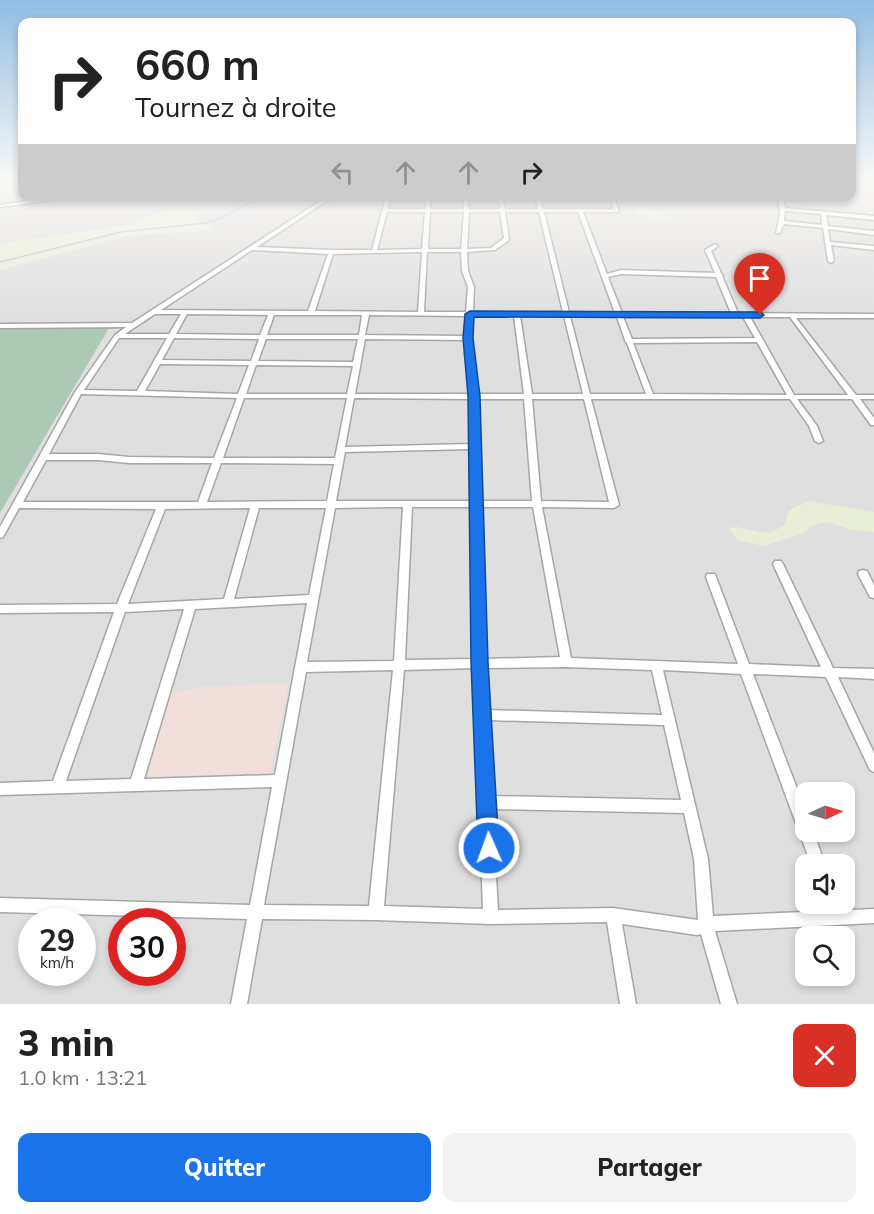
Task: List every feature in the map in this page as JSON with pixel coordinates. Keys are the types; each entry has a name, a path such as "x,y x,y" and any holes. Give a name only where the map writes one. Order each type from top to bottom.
{"street":[{"path":"0,535 79,392 117,336 288,226"},
{"path":"374,252 381,226"},
{"path":"421,313 426,226"},
{"path":"466,226 465,271 471,287 468,338 474,396 479,662 491,917"},
{"path":"253,249 331,252 493,249 507,239 505,226"},
{"path":"16,505 161,507 614,505 545,226"},
{"path":"586,226 650,396"},
{"path":"778,232 780,226"},
{"path":"816,226 874,233"},
{"path":"826,227 831,261"},
{"path":"829,243 873,250"},
{"path":"716,246 708,250 735,315"},
{"path":"311,313 331,252"},
{"path":"605,276 621,272 720,275"},
{"path":"152,312 874,316"},
{"path":"140,393 185,312"},
{"path":"201,506 272,312"},
{"path":"239,1004 366,313"},
{"path":"517,314 528,396 537,504 566,662"},
{"path":"745,315 792,397 813,426 819,441"},
{"path":"791,315 874,423"},
{"path":"0,326 131,325"},
{"path":"117,336 468,338"},
{"path":"628,341 760,340"},
{"path":"158,362 356,364"},
{"path":"79,392 241,396 874,397"},
{"path":"44,457 218,461 340,456 474,446"},
{"path":"376,913 399,664 408,505"},
{"path":"228,603 255,506"},
{"path":"57,787 121,608 161,507"},
{"path":"778,564 874,766"},
{"path":"863,574 874,594"},
{"path":"711,577 795,802"},
{"path":"0,609 121,608 313,599"},
{"path":"135,786 191,604"},
{"path":"301,667 566,662 874,674"},
{"path":"657,667 701,859 706,924 729,1004"},
{"path":"482,715 668,720"},
{"path":"0,789 280,781"},
{"path":"487,802 690,807"},
{"path":"0,905 491,917 613,915 697,928 706,924 874,916"},
{"path":"613,915 628,1004"}],"shaded area":[{"path":"0,226 874,226 874,1004 0,1004"},
{"path":"289,683 270,775 146,780 171,694 201,687"}],"green space":[{"path":"123,226 208,226 213,230 128,236 0,270 0,244"},
{"path":"109,328 0,513 0,329"},
{"path":"808,501 874,512 874,532 849,529 828,522 812,525 804,533 763,546 737,540 729,528 737,527 771,533 785,524 789,510"}],"waterway":[{"path":"0,262 121,232 178,226"}],"route":[{"path":"489,848 479,662 474,396 468,338 470,314 760,315"}]}
